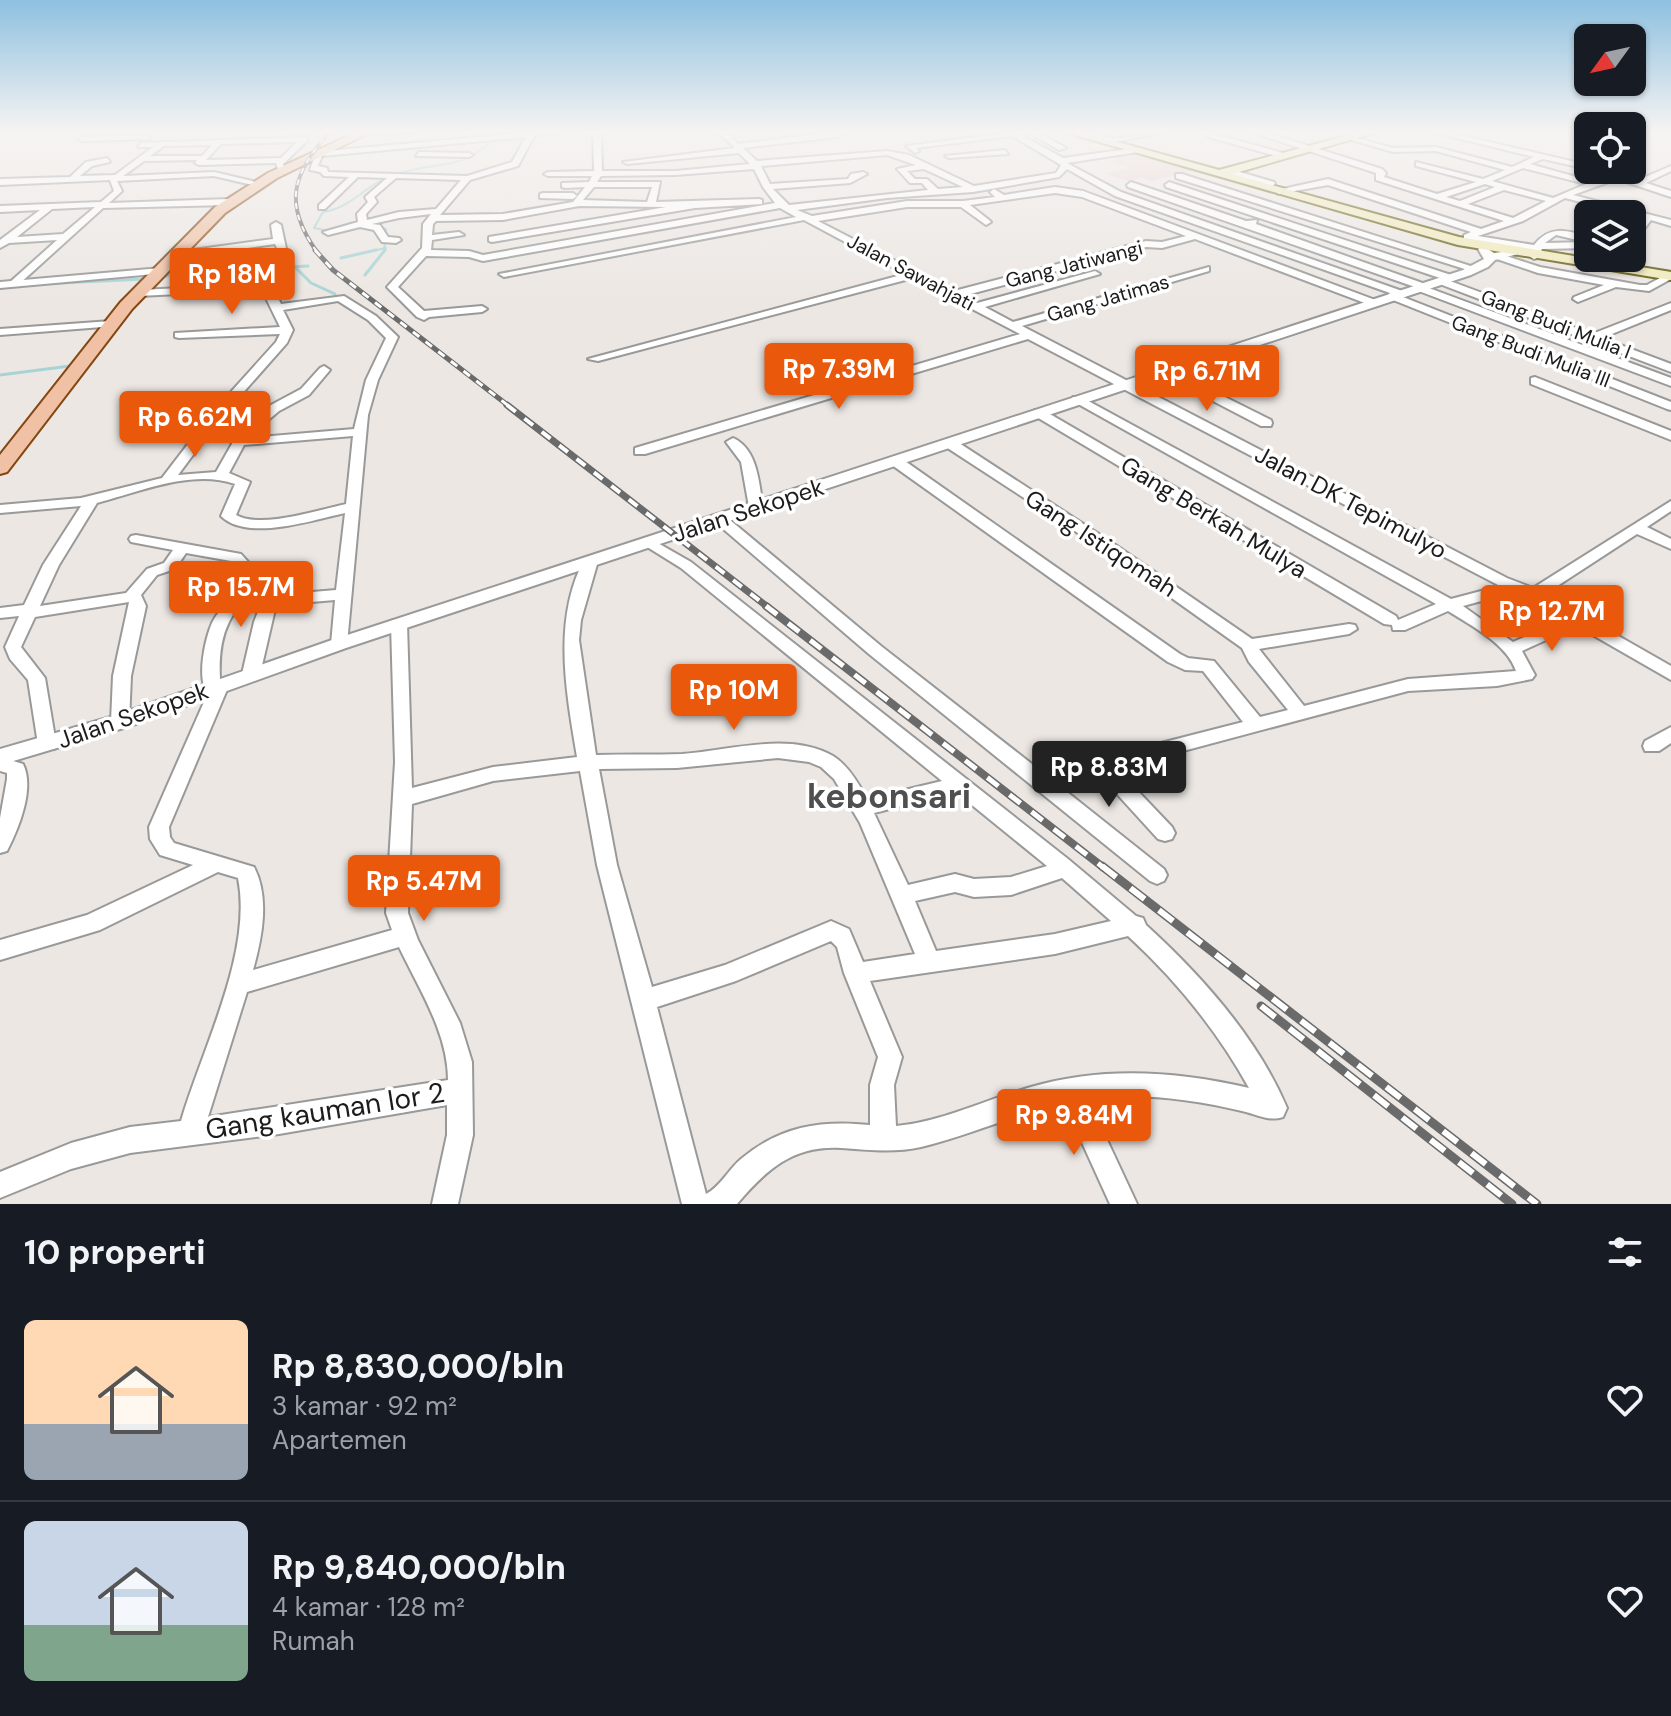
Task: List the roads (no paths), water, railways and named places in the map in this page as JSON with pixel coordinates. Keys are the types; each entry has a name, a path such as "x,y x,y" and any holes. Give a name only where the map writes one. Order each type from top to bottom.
{"main road":[{"path":"0,468 103,324 178,255 229,202 255,187"},
{"path":"1273,187 1317,202 1517,253 1536,250 1670,276"}],"street":[{"path":"49,190 52,187"},
{"path":"14,283 104,205 117,187"},
{"path":"141,205 158,187"},
{"path":"322,207 343,187"},
{"path":"363,223 361,214 373,202 369,197 379,187"},
{"path":"459,187 428,224 427,249 392,287 423,316 482,309"},
{"path":"391,241 373,226 329,231 363,223 437,214 503,217 578,201 591,187"},
{"path":"652,199 656,187"},
{"path":"767,187 782,204"},
{"path":"930,187 937,193"},
{"path":"969,187 973,189"},
{"path":"543,196 578,201 652,199 695,205 782,204 985,187"},
{"path":"986,187 1002,198"},
{"name":"Gang Budi Mulia III","path":"1104,187 1396,295 1671,406"},
{"path":"1137,187 1422,288 1671,382"},
{"name":"Gang Budi Mulia I","path":"1175,187 1446,280 1671,368"},
{"path":"1214,187 1475,269"},
{"path":"1289,192 1308,187"},
{"path":"1343,187 1481,232"},
{"path":"1410,187 1513,221"},
{"path":"1402,207 1464,187"},
{"path":"1448,210 1503,187"},
{"path":"1504,187 1552,200"},
{"path":"1465,240 1585,187"},
{"path":"1651,187 1671,194"},
{"path":"504,274 810,218 907,204 963,204 1055,190 1081,193 1374,303"},
{"path":"907,204 918,194"},
{"path":"1564,195 1671,223"},
{"path":"578,201 589,224 618,254"},
{"path":"0,209 229,202"},
{"path":"1290,211 1317,202"},
{"path":"423,253 469,254 483,258 782,204"},
{"name":"Jalan Sawahjati","path":"782,204 1011,326 1127,383"},
{"path":"963,204 986,222"},
{"path":"492,239 695,205"},
{"path":"4,243 49,207"},
{"path":"1646,221 1649,217"},
{"path":"1246,224 1267,218"},
{"path":"276,225 278,241 285,256"},
{"path":"1536,250 1543,237 1557,232 1574,238"},
{"path":"426,238 459,235"},
{"name":"Gang Jatiwangi","path":"953,295 1147,244 1162,245 1196,236"},
{"path":"4,243 66,237"},
{"path":"1465,240 1536,250 1574,245"},
{"path":"1465,240 1496,257 1538,270 1616,284 1649,288 1670,276"},
{"path":"178,255 278,241"},
{"path":"1496,257 1517,253"},
{"name":"Jalan Sekopek","path":"0,757 120,722 339,644 649,542 728,527 756,507 1046,417 1077,400 1446,280 1496,257"},
{"name":"Gang Jatimas","path":"1011,326 1205,269"},
{"path":"975,307 1095,274"},
{"path":"594,359 913,275"},
{"path":"0,285 152,280 264,287 270,292 287,330"},
{"path":"1578,299 1616,284"},
{"path":"275,308 340,298 372,318 390,335 390,345 368,391 360,432 339,644"},
{"path":"1592,338 1671,306"},
{"path":"0,332 103,324"},
{"path":"179,335 287,330"},
{"path":"168,479 215,417 281,343 287,330"},
{"path":"640,451 1029,335"},
{"path":"220,477 240,441 238,437 275,408 305,392 324,370"},
{"path":"1165,371 1266,423"},
{"path":"1535,381 1671,436"},
{"name":"Jalan DK Tepimulyo","path":"1127,383 1515,587 1534,594 1671,674"},
{"path":"1034,776 1100,763 1427,682 1481,682 1526,675 1519,657 1485,627 1077,400"},
{"name":"Gang Berkah Mulya","path":"1046,417 1394,623 1449,605"},
{"path":"240,441 360,432"},
{"path":"733,442 748,462 756,507"},
{"name":"Gang Istiqomah","path":"951,444 1121,555 1249,645"},
{"path":"897,462 1174,658 1185,664 1208,665 1256,725"},
{"path":"0,509 92,500 168,479 220,477 243,482 228,516 244,525 351,507"},
{"path":"47,744 36,678 13,651 51,565 92,500"},
{"path":"1534,594 1671,505"},
{"path":"728,527 1157,875"},
{"path":"1637,528 1671,545"},
{"path":"136,539 236,557 243,565 235,581 240,592 218,628 210,666 212,688"},
{"path":"649,542 686,565 1135,925 1212,1009 1254,1070 1274,1108 1240,1096 1158,1086 1132,1084 1070,1089 901,1138 828,1135 807,1138 755,1165 727,1197 713,1204"},
{"path":"0,613 131,597 152,572 170,566 182,547"},
{"path":"590,561 573,620 571,640 580,721 607,865 695,1204"},
{"path":"1449,605 1515,587"},
{"path":"251,674 270,600 342,595"},
{"path":"120,722 122,676 138,606 131,597"},
{"path":"1510,650 1577,620"},
{"path":"399,624 404,736 396,904 405,936 448,1023 460,1062 462,1090 458,1155 445,1204"},
{"path":"1300,713 1255,658 1249,645 1349,629"},
{"name":"Gang kauman lor 2","path":"212,688 159,827 160,839 167,849 247,873 253,890 246,949 237,985 224,1035 191,1132 462,1090"},
{"path":"1652,746 1671,734"},
{"path":"403,799 457,780 588,763 688,760 747,752 801,754 829,763 862,808 929,961"},
{"path":"1100,763 1165,833"},
{"path":"0,764 16,769 17,780 11,820 0,845"},
{"path":"862,808 959,784"},
{"path":"0,950 92,923 214,864"},
{"path":"900,896 955,883 974,888 1011,886 1064,869"},
{"path":"855,973 1055,944 1135,925"},
{"path":"642,1001 728,974 831,931 839,932 844,937 890,1061 882,1085 883,1138"},
{"path":"237,985 405,936"},
{"path":"1070,1089 1124,1204"},
{"path":"0,1185 71,1156 130,1140 191,1132"}],"waterway":[{"path":"329,231 314,228 323,212 343,205 370,187"},
{"path":"369,224 386,229 384,248"},
{"path":"370,251 384,248"},
{"path":"370,251 376,250"},
{"path":"341,258 370,251"},
{"path":"365,275 384,251"},
{"path":"295,267 308,266"},
{"path":"158,278 180,273 295,267"},
{"path":"295,267 311,283 335,294"},
{"path":"1646,267 1671,271"},
{"path":"38,284 145,279"},
{"path":"81,353 115,310"},
{"path":"38,332 100,327"},
{"path":"0,375 70,366"}],"railway":[{"path":"297,187 299,218 317,252"},
{"path":"315,250 333,270 510,407"},
{"path":"507,405 769,608"},
{"path":"766,606 1104,868"},
{"path":"1102,866 1537,1204"},
{"path":"1261,1006 1512,1204"}],"district":[{"name":"kebonsari","path":"889,796"}]}
